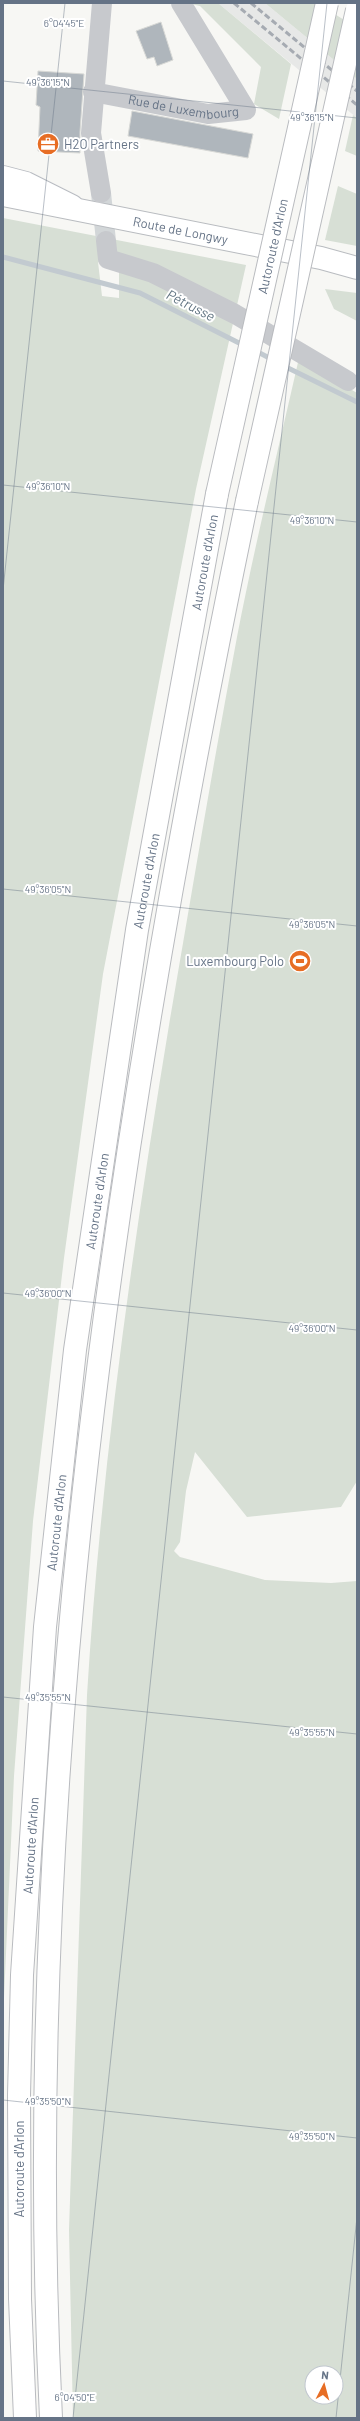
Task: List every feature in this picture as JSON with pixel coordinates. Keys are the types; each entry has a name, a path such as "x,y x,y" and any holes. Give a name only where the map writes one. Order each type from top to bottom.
{"main road":[{"name":"Autoroute d'Arlon","path":"25,2418 20,2298 19,2095 21,1990 45,1627 75,1350 137,930 217,494 327,3"},
{"name":"Autoroute d'Arlon","path":"51,2418 45,2298 45,2097 48,1977 59,1772 83,1507 115,1236 161,944 210,675 247,501 357,10"},
{"path":"3,177 26,182 83,211"},
{"name":"Route de Longwy","path":"3,195 352,265"}],"street":[{"path":"101,193 91,133 93,92 102,3"},
{"name":"Rue de Luxembourg","path":"93,92 208,114 246,110 181,3"},
{"path":"106,241 108,259 153,273 235,314 348,381"}],"shaded area":[{"path":"187,3 218,3 291,64 279,119 254,104 261,67 200,6"},
{"path":"218,3 265,3 357,79 357,118"},
{"path":"265,3 317,3 357,28 357,79"},
{"path":"353,115 357,118 357,156 345,151"},
{"path":"338,186 357,194 357,246 325,240"},
{"path":"3,218 246,265 196,489 103,974 64,1258 33,1521 14,1776 3,2020","holes":["98,262 119,269 119,298 102,296"]},
{"path":"325,289 357,293 357,321 334,309"},
{"path":"299,358 357,393 357,1481 341,1507 247,1517 195,1452 186,1491 180,1542 174,1551 180,1557 265,1580 331,1583 357,1581 357,2418 73,2418 69,2230 87,1695 101,1525 131,1271 156,1103 228,685 259,532"}],"building":[{"path":"161,22 173,60 157,66 154,57 147,59 136,31"},
{"path":"38,71 84,74 80,153 38,151 40,107 36,105"},
{"path":"132,111 253,134 248,158 128,136"}],"waterway":[{"name":"Pétrusse","path":"3,257 140,293 245,346"},
{"name":"Pétrusse","path":"254,350 273,360"},
{"name":"Pétrusse","path":"282,365 357,402"}],"tunnel":[{"path":"101,193 106,241"}],"railway":[{"path":"234,3 357,105"},
{"path":"251,3 357,91"}],"place":[{"name":"H2O Partners","path":"48,144"},
{"name":"Luxembourg Polo","path":"300,961"}]}
